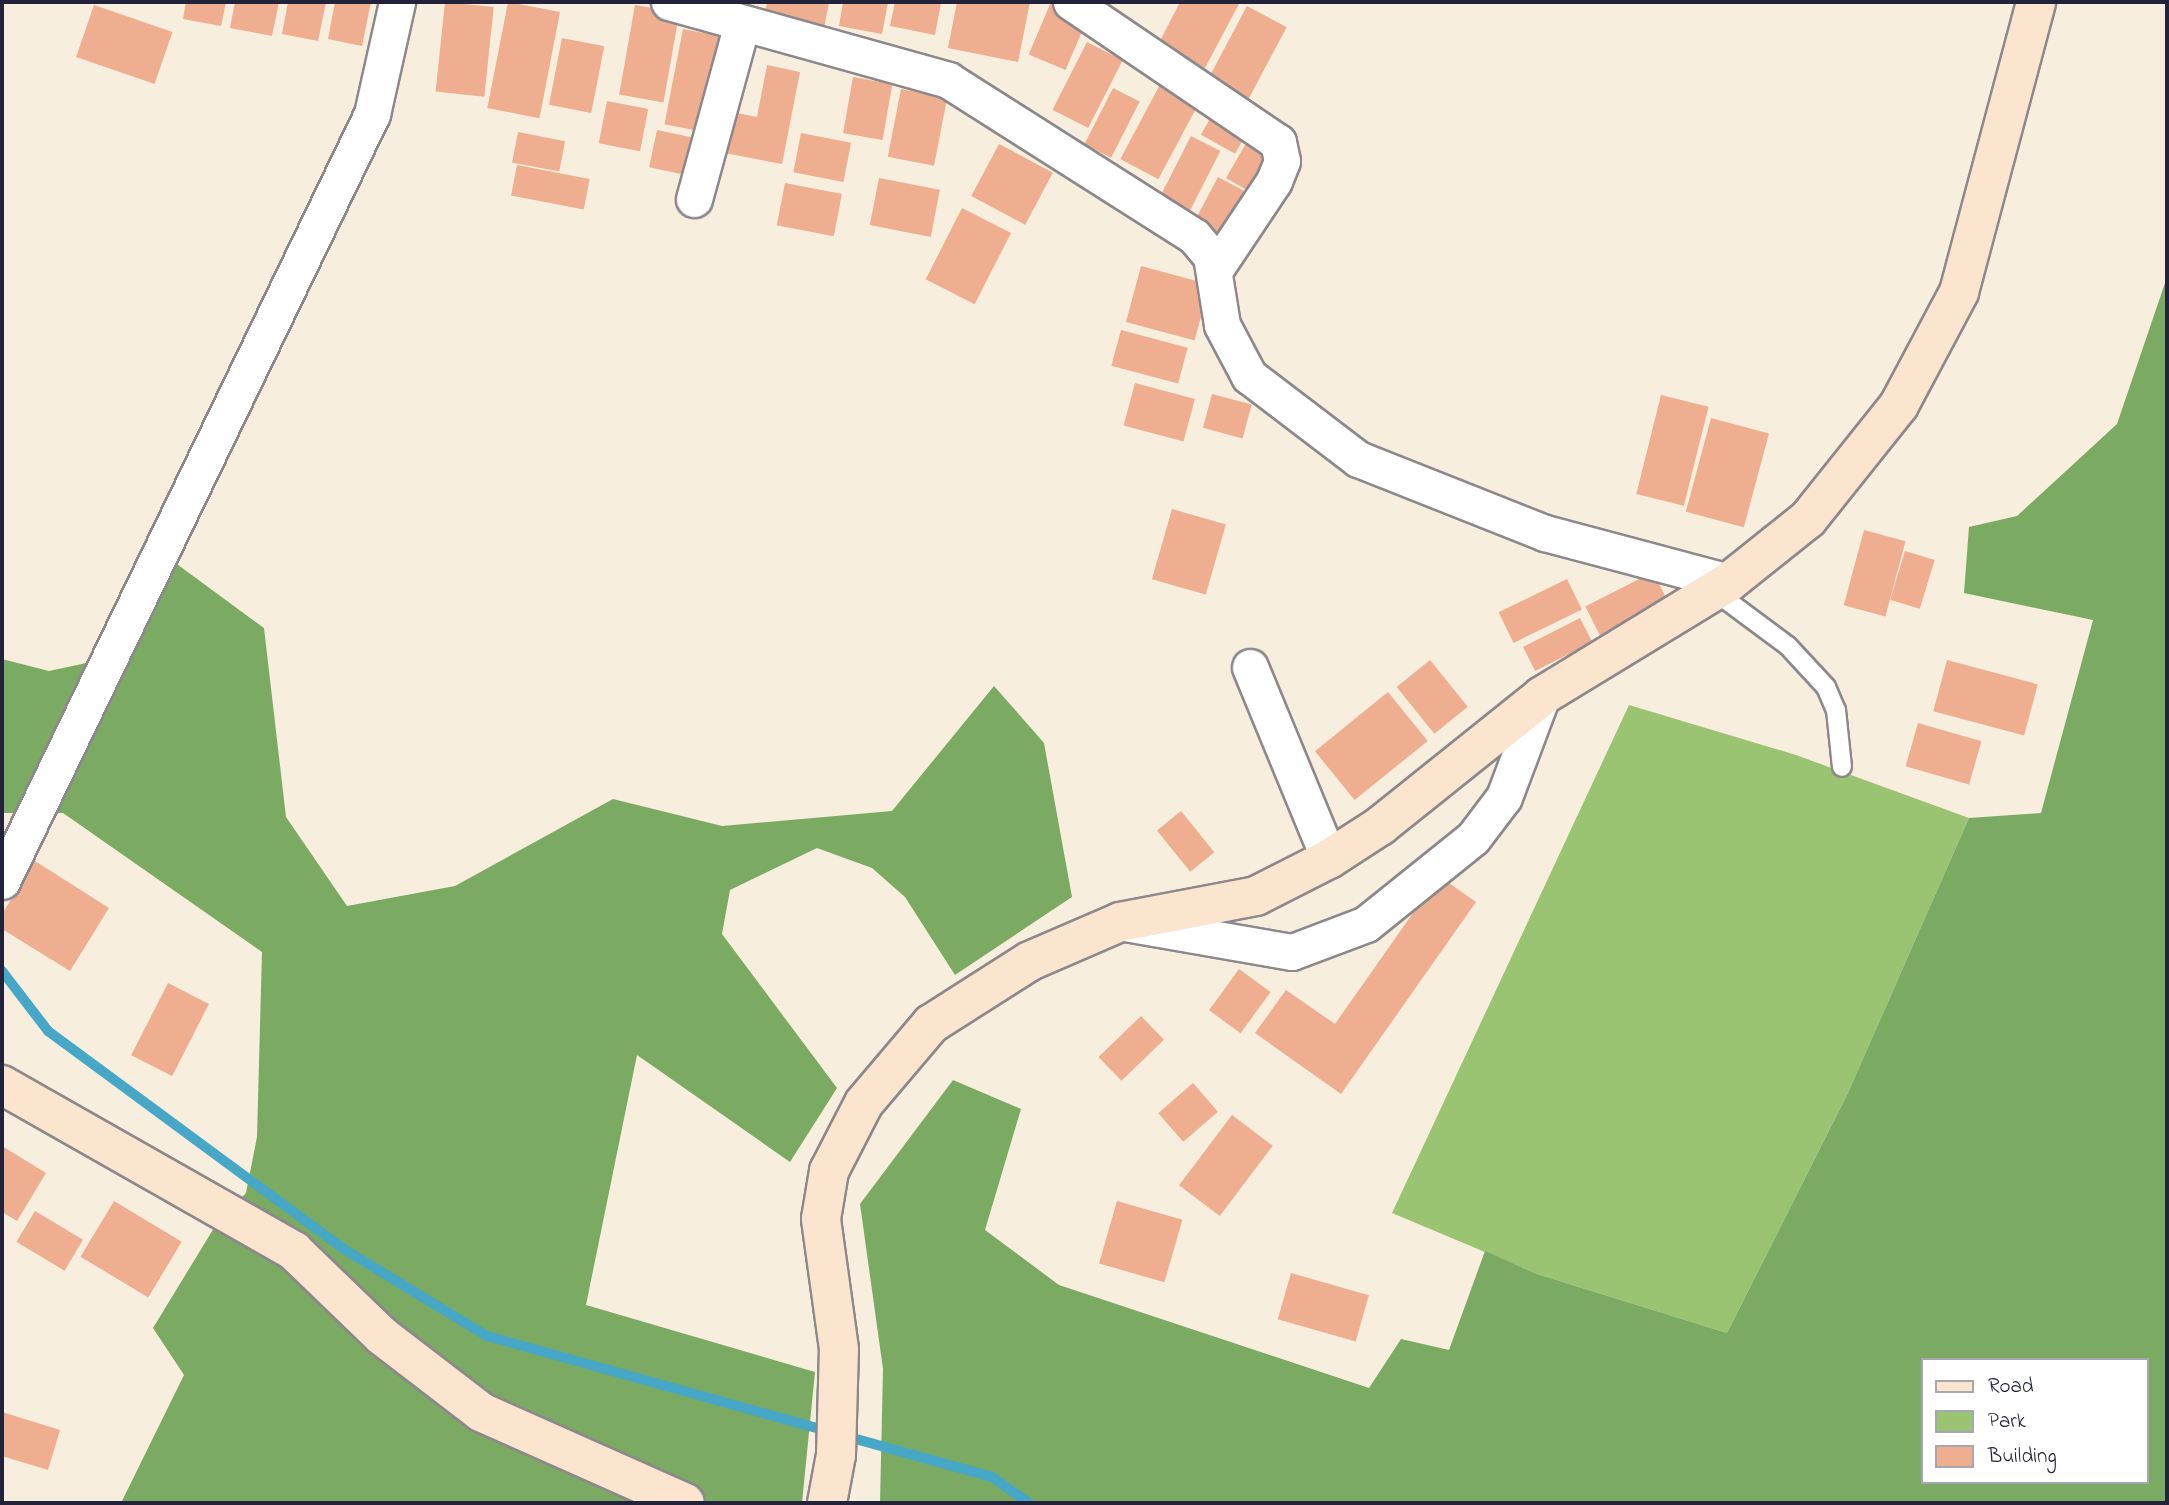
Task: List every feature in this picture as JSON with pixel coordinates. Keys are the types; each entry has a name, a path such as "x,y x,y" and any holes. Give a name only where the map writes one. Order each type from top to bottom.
{"street":[{"path":"2,881 372,114 397,2"},
{"path":"669,2 948,80 1194,236 1214,271 1228,346 1249,376 1359,459 1545,533 1721,587"},
{"path":"1071,2 1278,142 1282,161 1274,181 1214,271"},
{"path":"827,1503 836,1455 839,1349 821,1219 829,1171 846,1132 931,1024 1030,961 1120,922 1256,896 1329,859 1542,696 1721,587 1808,519 1899,405 1933,349 1973,244 2036,2"},
{"path":"694,199 742,24"},
{"path":"1250,667 1329,859"},
{"path":"1120,922 1292,952 1366,924 1474,838 1504,797 1542,696"},
{"path":"2,1084 294,1251 382,1336 481,1412 685,1503"}],"lane":[{"path":"1721,587 1788,646 1826,687 1836,710 1843,767"}],"green space":[{"path":"2167,277 2167,1503 880,1503 883,1369 860,1204 953,1080 1021,1109 985,1230 1059,1285 1369,1388 1401,1339 1449,1350 1485,1251 1537,1274 1727,1333 1847,1095 1969,818 2041,813 2093,620 1964,593 1969,527 2017,516 2117,424"},
{"path":"170,559 264,628 286,817 347,906 455,886 613,799 722,826 892,811 994,686 1044,743 1072,897 955,975 905,897 872,868 817,848 730,890 722,934 837,1088 790,1162 637,1055 586,1305 815,1372 802,1503 121,1503 184,1375 153,1328 217,1223 246,1193 257,1137 262,952 63,813 2,813 2,659 49,671 129,654"},
{"path":"1629,705 1796,755 1969,818 1847,1095 1727,1333 1537,1274 1392,1213"}],"building":[{"path":"186,2 226,2 221,26 183,19"},
{"path":"235,2 279,2 272,36 230,28"},
{"path":"288,2 326,2 318,41 282,34"},
{"path":"335,2 371,2 362,46 328,39"},
{"path":"445,2 494,7 484,97 436,92"},
{"path":"508,2 560,12 539,118 487,108"},
{"path":"767,2 829,2 823,34 763,22"},
{"path":"843,2 888,2 882,34 839,26"},
{"path":"895,2 941,2 935,35 890,26"},
{"path":"957,2 1030,2 1018,62 948,48"},
{"path":"1051,2 1088,18 1066,70 1029,54"},
{"path":"1180,2 1240,2 1205,68 1159,43"},
{"path":"94,5 172,32 155,84 76,57"},
{"path":"635,5 679,13 664,102 619,95"},
{"path":"1247,6 1287,27 1247,102 1207,81"},
{"path":"683,29 725,37 707,132 664,124"},
{"path":"562,38 604,46 591,113 549,105"},
{"path":"1087,42 1123,60 1088,128 1052,110"},
{"path":"767,65 800,72 782,164 714,151 722,110 757,117"},
{"path":"853,77 892,84 882,140 843,133"},
{"path":"1164,77 1202,97 1158,179 1120,159"},
{"path":"1113,88 1140,102 1111,158 1084,144"},
{"path":"901,89 947,98 934,166 888,157"},
{"path":"607,101 648,109 640,151 599,143"},
{"path":"1217,106 1251,125 1235,154 1201,135"},
{"path":"657,130 695,138 687,175 649,167"},
{"path":"518,132 565,141 559,172 512,162"},
{"path":"801,133 851,143 843,182 793,172"},
{"path":"1252,133 1273,145 1247,190 1226,178"},
{"path":"1191,136 1220,151 1189,213 1159,198"},
{"path":"999,144 1053,173 1025,225 971,196"},
{"path":"517,165 590,179 584,210 511,195"},
{"path":"1218,177 1248,193 1224,239 1194,223"},
{"path":"879,178 940,190 931,237 870,225"},
{"path":"785,183 842,194 834,236 777,225"},
{"path":"962,208 1011,233 975,304 926,279"},
{"path":"1141,266 1210,284 1195,340 1126,322"},
{"path":"1121,330 1188,348 1178,384 1111,366"},
{"path":"1135,383 1195,399 1183,442 1124,426"},
{"path":"1212,394 1252,405 1243,438 1203,428"},
{"path":"1661,395 1709,407 1684,506 1636,494"},
{"path":"1711,418 1769,434 1744,527 1686,512"},
{"path":"1172,509 1226,524 1206,595 1152,579"},
{"path":"1864,530 1906,541 1885,616 1844,605"},
{"path":"1905,551 1935,560 1920,609 1890,600"},
{"path":"1653,572 1672,609 1604,644 1585,607"},
{"path":"1567,579 1582,610 1514,643 1499,612"},
{"path":"1580,618 1592,642 1535,671 1523,647"},
{"path":"1430,660 1468,707 1434,734 1397,687"},
{"path":"1947,660 2038,684 2024,736 1933,711"},
{"path":"1388,692 1428,741 1355,800 1315,751"},
{"path":"1918,723 1981,741 1969,784 1906,766"},
{"path":"1181,811 1214,852 1190,872 1157,831"},
{"path":"35,861 109,908 70,971 2,929 2,914"},
{"path":"1439,876 1476,902 1341,1094 1255,1033 1286,990 1335,1024"},
{"path":"1239,969 1271,992 1241,1033 1209,1010"},
{"path":"168,983 209,1004 172,1076 131,1055"},
{"path":"1141,1016 1164,1040 1121,1081 1099,1057"},
{"path":"1193,1083 1218,1112 1183,1142 1158,1113"},
{"path":"1232,1115 1273,1146 1220,1216 1179,1185"},
{"path":"2,1146 46,1173 17,1221 2,1212"},
{"path":"114,1201 182,1242 148,1297 81,1257"},
{"path":"1117,1201 1182,1220 1164,1282 1099,1263"},
{"path":"35,1211 83,1240 64,1271 16,1242"},
{"path":"1291,1273 1369,1295 1356,1341 1278,1319"},
{"path":"2,1412 60,1430 48,1470 2,1456"}],"waterway":[{"path":"2,971 48,1031 342,1248 487,1336 992,1477 1029,1503"}]}
